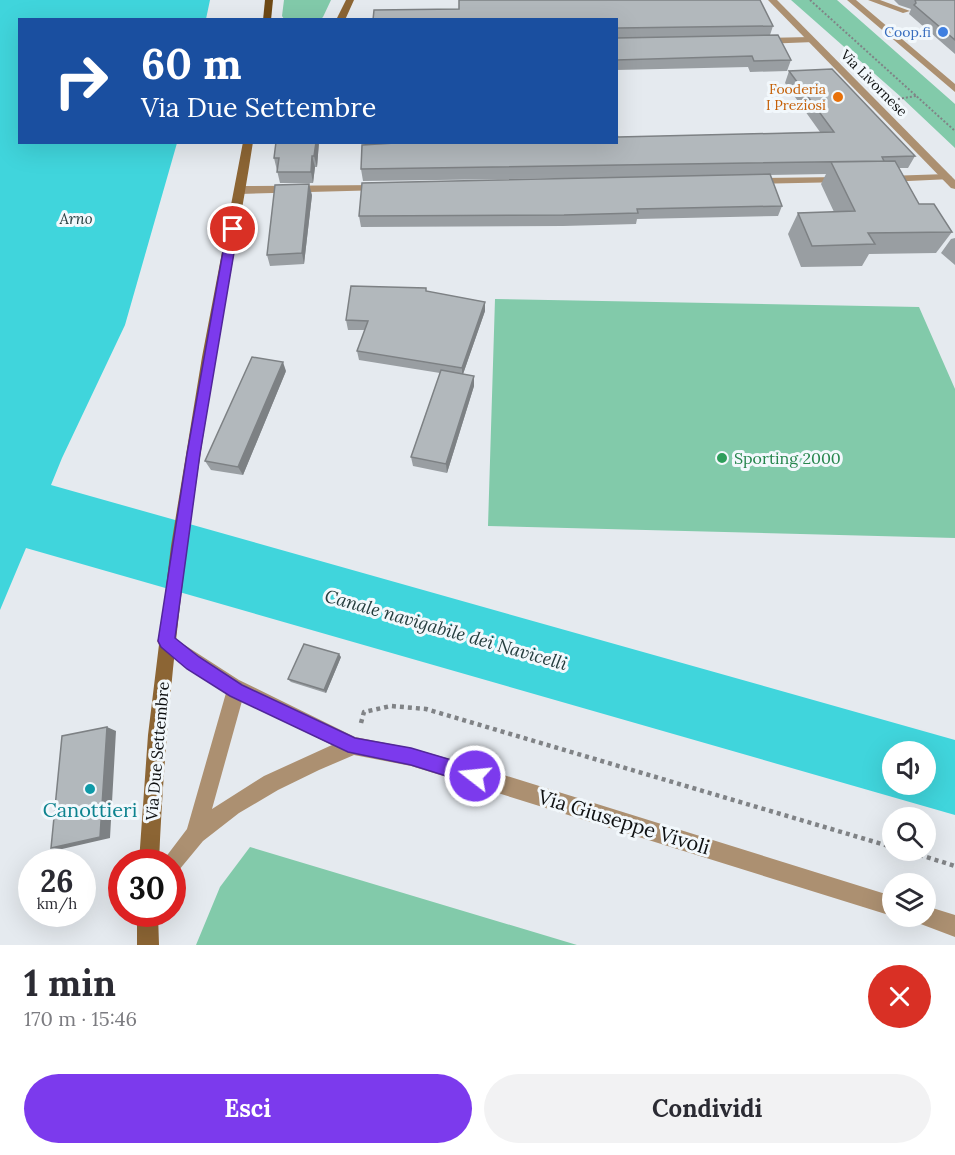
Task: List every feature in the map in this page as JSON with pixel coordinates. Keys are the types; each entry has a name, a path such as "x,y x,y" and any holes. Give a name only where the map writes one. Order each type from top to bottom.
{"main road":[{"path":"267,18 269,0"},
{"path":"341,16 350,0"},
{"name":"Via Due Settembre","path":"150,849 155,748 169,618 190,474 248,144"},
{"path":"148,927 148,945"}],"street":[{"name":"Via Livornese","path":"772,0 951,182"},
{"path":"851,0 955,89"},
{"path":"756,41 811,40"},
{"path":"876,179 951,182"},
{"path":"734,182 852,180"},
{"path":"240,190 392,188"},
{"name":"Via Giuseppe Vivoli","path":"166,641 193,663 236,690 354,746 411,757 475,776 882,903"},
{"path":"195,835 236,690"},
{"path":"184,849 195,835 266,786 302,767 354,746"},
{"path":"936,920 955,926"}],"lane":[{"path":"872,0 906,11"}],"path":[{"path":"810,0 955,131"},
{"path":"895,99 916,96"},
{"path":"354,746 364,712 391,706 426,708 882,844"},
{"path":"936,860 955,866"}],"green space":[{"path":"284,0 331,0 322,18 283,18"},
{"path":"791,0 837,0 955,104 955,148 901,97"},
{"name":"Sporting 2000","path":"495,299 919,307 955,389 955,538 488,526"},
{"path":"250,847 577,945 196,945 220,887"}],"water":[{"path":"0,0 210,0 206,18 18,18 18,144 177,144 125,325 51,485 955,740 955,815 936,810 936,807 927,807 885,795 936,795 936,741 882,741 882,794 26,548 0,610"}],"building":[{"path":"459,0 760,0 773,26 618,28 618,18 373,18 374,10 459,9"},
{"path":"915,0 955,0 955,40 914,5"},
{"path":"778,35 791,60 754,61 752,56 618,60 618,38"},
{"path":"832,69 915,156 882,157 884,161 361,169 362,145 618,144 618,137 834,132 789,71"},
{"path":"276,144 316,144 311,172 277,172 279,158 274,158"},
{"path":"895,161 919,204 934,204 952,232 868,233 875,244 812,246 798,213 855,211 831,162"},
{"path":"770,174 782,206 637,209 638,213 564,215 359,216 362,183"},
{"path":"309,184 302,253 267,255 275,185"},
{"path":"351,286 426,288 426,291 485,302 462,368 357,351 368,321 346,320"},
{"path":"252,357 283,362 238,467 205,461"},
{"path":"441,370 474,376 446,464 411,457"},
{"path":"304,644 339,654 324,690 288,679"},
{"name":"Canottieri","path":"107,727 100,837 51,848 62,736"}],"place":[{"name":"Coop.fi","path":"943,32"},
{"name":"Fooderia I Preziosi","path":"838,97"},
{"name":"Sporting 2000","path":"722,458"},
{"name":"Canottieri","path":"90,789"}],"route":[{"path":"233,229 193,454 166,641 193,663 236,690 354,746 411,757 475,776"}],"water label":[{"name":"Arno","path":"76,219"},
{"name":"Canale navigabile dei Navicelli","path":"446,630"}]}
